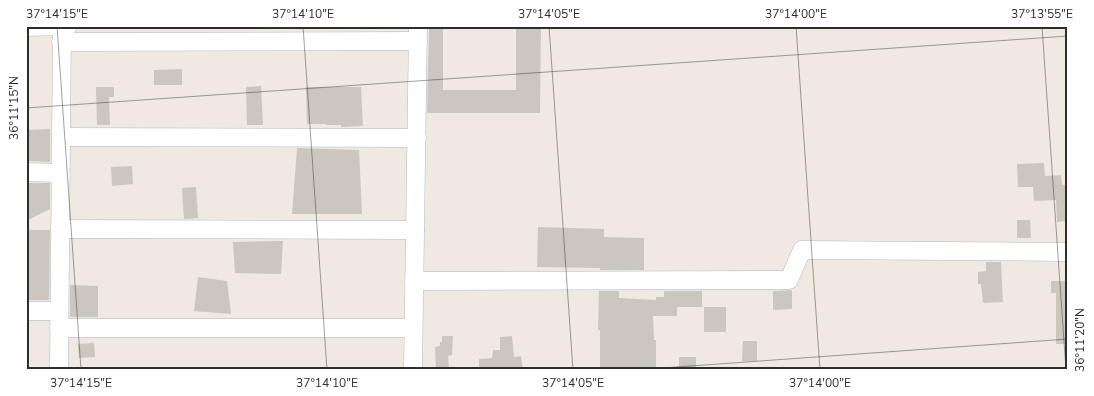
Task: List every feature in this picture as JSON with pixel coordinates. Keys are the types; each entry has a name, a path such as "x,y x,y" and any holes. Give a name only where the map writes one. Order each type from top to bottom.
{"street":[{"path":"26,27 64,32 418,34 413,370"},
{"path":"58,370 60,172 64,32"},
{"path":"61,137 417,138"},
{"path":"26,172 60,172"},
{"path":"60,229 415,230"},
{"path":"414,281 788,280 802,250 1068,252"},
{"path":"26,311 59,320 413,328"}],"building":[{"path":"429,26 443,26 443,90 516,90 516,26 541,26 540,113 427,113"},
{"path":"182,69 182,85 154,85 154,70"},
{"path":"261,86 263,125 247,125 246,87"},
{"path":"96,87 114,87 114,97 109,97 110,125 97,125"},
{"path":"306,87 361,87 363,126 341,127 341,125 307,124"},
{"path":"50,129 50,162 26,161 26,130"},
{"path":"297,148 359,150 362,214 292,214"},
{"path":"1044,163 1045,176 1061,175 1062,185 1068,185 1068,200 1066,200 1067,221 1057,222 1056,200 1034,201 1033,187 1018,187 1017,164"},
{"path":"132,166 133,184 112,186 111,167"},
{"path":"26,183 50,183 50,209 26,221"},
{"path":"196,187 198,218 184,219 182,188"},
{"path":"1017,220 1030,220 1031,238 1017,238"},
{"path":"538,227 604,229 604,237 644,238 644,270 537,267"},
{"path":"26,230 50,230 49,300 26,300"},
{"path":"283,241 281,274 235,273 233,242"},
{"path":"986,262 1001,262 1003,302 983,303 981,284 978,284 978,272 986,271"},
{"path":"198,277 227,281 231,314 194,311"},
{"path":"1051,281 1067,281 1068,344 1056,344 1056,293 1051,293"},
{"path":"70,285 98,286 98,317 70,317"},
{"path":"792,290 792,309 773,310 773,291"},
{"path":"599,291 619,291 619,298 656,300 656,297 664,297 664,291 702,291 702,307 677,307 677,316 653,316 654,340 656,340 656,370 600,370"},
{"path":"704,307 726,307 726,332 704,332"},
{"path":"442,336 453,336 452,355 448,356 449,370 436,370 435,347 440,346"},
{"path":"512,336 514,357 521,356 523,370 479,370 479,359 492,358 493,350 500,350 500,337"},
{"path":"743,341 757,341 757,361 742,361"},
{"path":"94,343 95,357 79,358 78,344"},
{"path":"679,357 696,357 696,370 679,370"}]}
